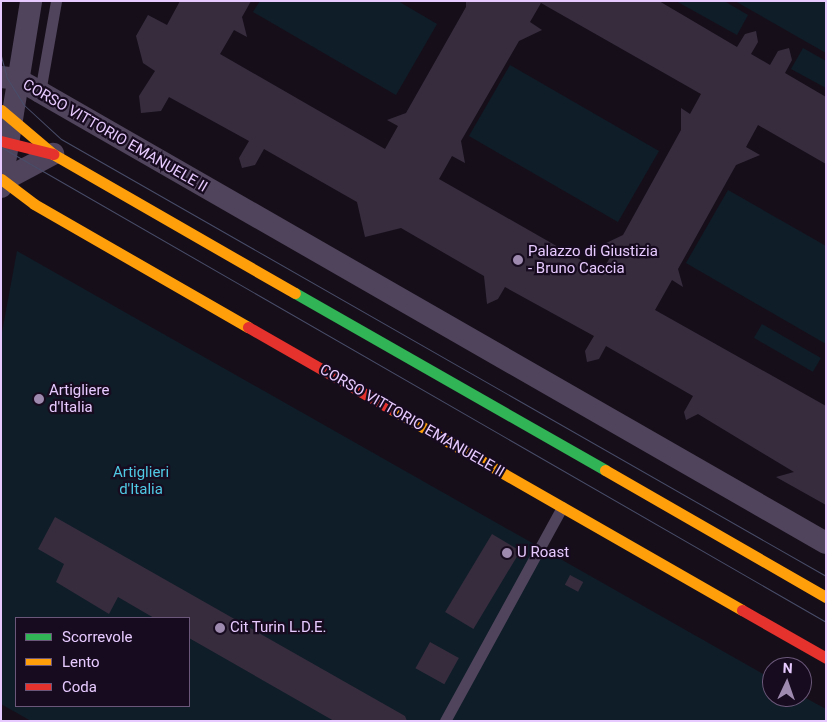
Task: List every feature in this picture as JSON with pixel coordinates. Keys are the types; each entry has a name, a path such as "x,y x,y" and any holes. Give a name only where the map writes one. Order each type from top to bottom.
{"main road":[{"path":"7,114 53,154 826,597"},
{"path":"5,143 53,154"},
{"name":"CORSO VITTORIO EMANUELE II","path":"2,182 34,204 826,658"}],"street":[{"path":"2,182 9,78 31,1"},
{"name":"CORSO VITTORIO EMANUELE II","path":"9,78 40,92 826,543"},
{"path":"2,182 53,154"}],"lane":[{"path":"40,92 56,1"},
{"path":"445,721 562,507"}],"green space":[{"path":"260,1 398,1 437,24 396,95 253,12"},
{"path":"676,1 724,1 748,15 737,35"},
{"path":"735,1 826,1 826,53"},
{"path":"803,48 826,61 826,88 791,69"},
{"path":"510,65 659,151 618,222 469,136"},
{"path":"728,190 826,246 826,344 686,263"},
{"name":"Artiglieri d'Italia","path":"17,251 762,673 762,707 812,707 812,701 826,709 826,721 31,721 1,704 1,338"},
{"path":"762,324 821,358 813,372 754,338"}],"building":[{"name":"Palazzo di Giustizia - Bruno Caccia","path":"180,1 251,1 242,17 247,37 234,30 220,54 385,149 398,126 387,120 406,113 466,7 466,1 659,1 737,47 745,34 756,31 758,42 751,54 770,65 778,51 789,48 792,60 785,73 826,97 826,164 758,125 746,147 760,155 736,165 678,269 683,287 672,280 655,310 826,406 826,505 776,477 794,472 698,414 686,420 684,412 693,396 606,346 599,359 587,362 585,351 594,336 505,287 498,299 487,304 484,276 401,228 365,237 357,202 264,149 255,165 242,168 239,158 249,141 169,97 161,111 141,113 139,96 155,71 143,63 136,36 148,15 167,25","holes":["541,3 701,94 690,114 681,108 681,130 623,235 604,244 614,250 602,272 439,179 452,156 465,163 461,141 519,41 542,30 530,22"]},
{"name":"Cit Turin L.D.E.","path":"55,517 405,716 407,721 334,721 190,639 190,617 152,617 118,597 109,614 56,582 64,564 38,549"},
{"path":"492,534 520,551 473,629 445,612"},
{"path":"570,575 583,582 578,592 565,585"},
{"path":"430,642 459,658 444,684 415,668"}],"tram line":[{"path":"1,56 7,78 24,105 61,139 826,576"},
{"path":"1,147 826,622"}],"traffic: fast":[{"path":"295,293 605,470"}],"traffic: slow":[{"path":"1,110 53,154 295,293"},
{"path":"1,179 34,204 248,327"},
{"path":"391,409 742,610"},
{"path":"605,470 826,597"}],"traffic: jam":[{"path":"1,141 53,154"},
{"path":"248,327 391,409"},
{"path":"742,610 826,658"}],"place":[{"name":"Palazzo di Giustizia - Bruno Caccia","path":"518,260"},
{"name":"Artigliere d'Italia","path":"39,399"},
{"name":"U Roast","path":"507,553"},
{"name":"Cit Turin L.D.E.","path":"220,628"}]}
